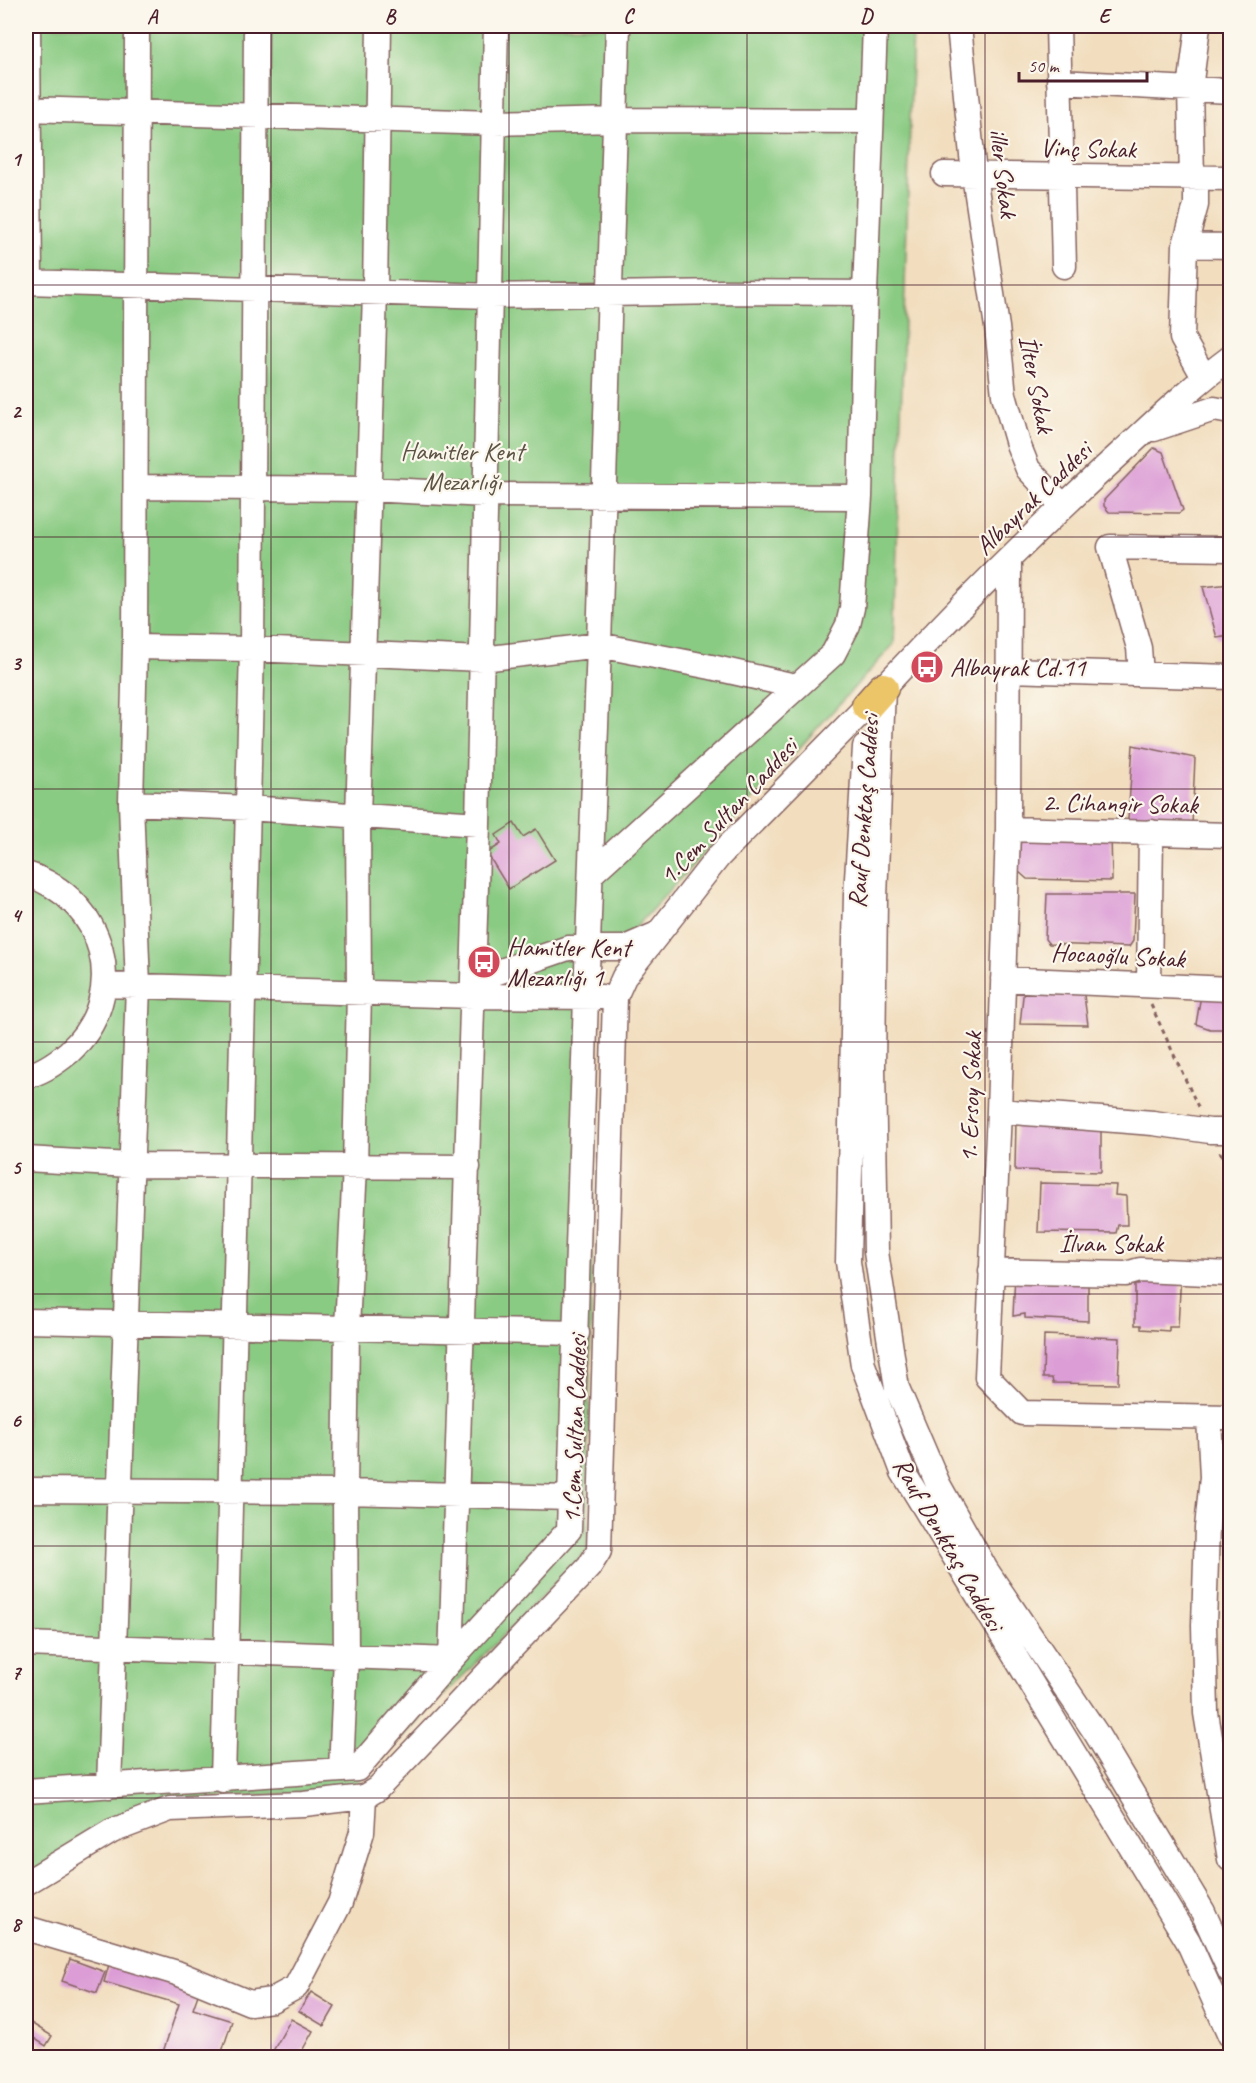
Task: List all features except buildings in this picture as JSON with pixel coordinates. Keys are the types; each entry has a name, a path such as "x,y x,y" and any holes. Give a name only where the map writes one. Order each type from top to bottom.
{"street":[{"path":"28,26 28,282 491,296 725,292 865,293"},
{"path":"109,1786 138,986 131,803 135,647 137,26"},
{"path":"223,1780 252,649 256,26"},
{"path":"341,1770 346,1657 347,1328 359,993 358,816 375,293 379,26"},
{"path":"451,1660 478,824 495,26"},
{"path":"26,1791 223,1780 357,1769 451,1660 569,1530 618,26"},
{"path":"591,874 795,686 833,654 848,625 852,608 860,497 875,26"},
{"name":"iller Sokak","path":"960,26 974,175 997,327"},
{"path":"1058,26 1064,266"},
{"path":"1198,26 1190,89 1196,205 1185,245 1182,338 1204,377"},
{"path":"1059,82 1230,91"},
{"path":"27,109 494,123 616,120 871,121"},
{"name":"Vinç Sokak","path":"944,174 1230,178"},
{"path":"1185,245 1230,246"},
{"name":"İlter Sokak","path":"997,327 1004,396 1018,444 1028,469 1063,507"},
{"name":"Albayrak Caddesi","path":"875,697 937,631 1063,507 1204,377 1230,358"},
{"path":"1143,433 1214,408 1230,412"},
{"path":"136,488 368,489 486,495 860,497"},
{"path":"1141,674 1139,648 1110,547 1230,549"},
{"name":"1. Ersoy Sokak","path":"1009,560 1008,829 999,1111 987,1377 1022,1413 1220,1417"},
{"path":"135,647 252,649 482,659 599,645 795,686"},
{"path":"1009,670 1230,677"},
{"name":"1.Cem Sultan Caddesi","path":"364,1797 377,1789 589,1567 599,1551 615,997 624,977 718,856 875,697"},
{"name":"Rauf Denktaş Caddesi","path":"875,697 873,1068 876,1252 897,1388 938,1484 986,1570 1096,1733 1203,1912 1230,1971"},
{"name":"Rauf Denktaş Caddesi","path":"875,697 856,895 848,1262 863,1365 903,1472 1188,1941 1230,2035"},
{"path":"131,803 248,808 478,824"},
{"name":"2. Cihangir Sokak","path":"1008,829 1230,835"},
{"path":"1149,993 1151,832"},
{"path":"26,874 44,880 70,898 90,923 102,953 104,985 96,1015 81,1041 58,1062 26,1076"},
{"path":"473,994 495,974 568,948 625,948 657,934"},
{"name":"Hocaoğlu Sokak","path":"1003,979 1149,993 1230,989"},
{"path":"104,985 359,993 615,997"},
{"path":"999,1111 1153,1123 1220,1131"},
{"path":"26,1159 130,1165 468,1167"},
{"name":"İlvan Sokak","path":"991,1271 1126,1274 1140,1270 1230,1274"},
{"path":"26,1322 577,1333"},
{"path":"1220,1417 1221,1471 1207,1528 1204,1625 1206,1713 1230,1859"},
{"path":"26,1490 345,1492 571,1498"},
{"path":"26,1644 451,1660"},
{"path":"26,1883 112,1831 170,1809 304,1804 364,1797 362,1832 340,1903 296,1987 272,2000 250,2003 177,1974 26,1928"}],"path":[{"path":"1149,993 1220,1131 1230,1175"}],"green space":[{"name":"Hamitler Kent Mezarlığı","path":"26,26 913,26 894,644 597,970 587,1551 351,1789 171,1801 26,1875"}],"place":[{"name":"Albayrak Cd.11","path":"927,667"},
{"name":"Hamitler Kent Mezarlığı 1","path":"484,962"}]}
